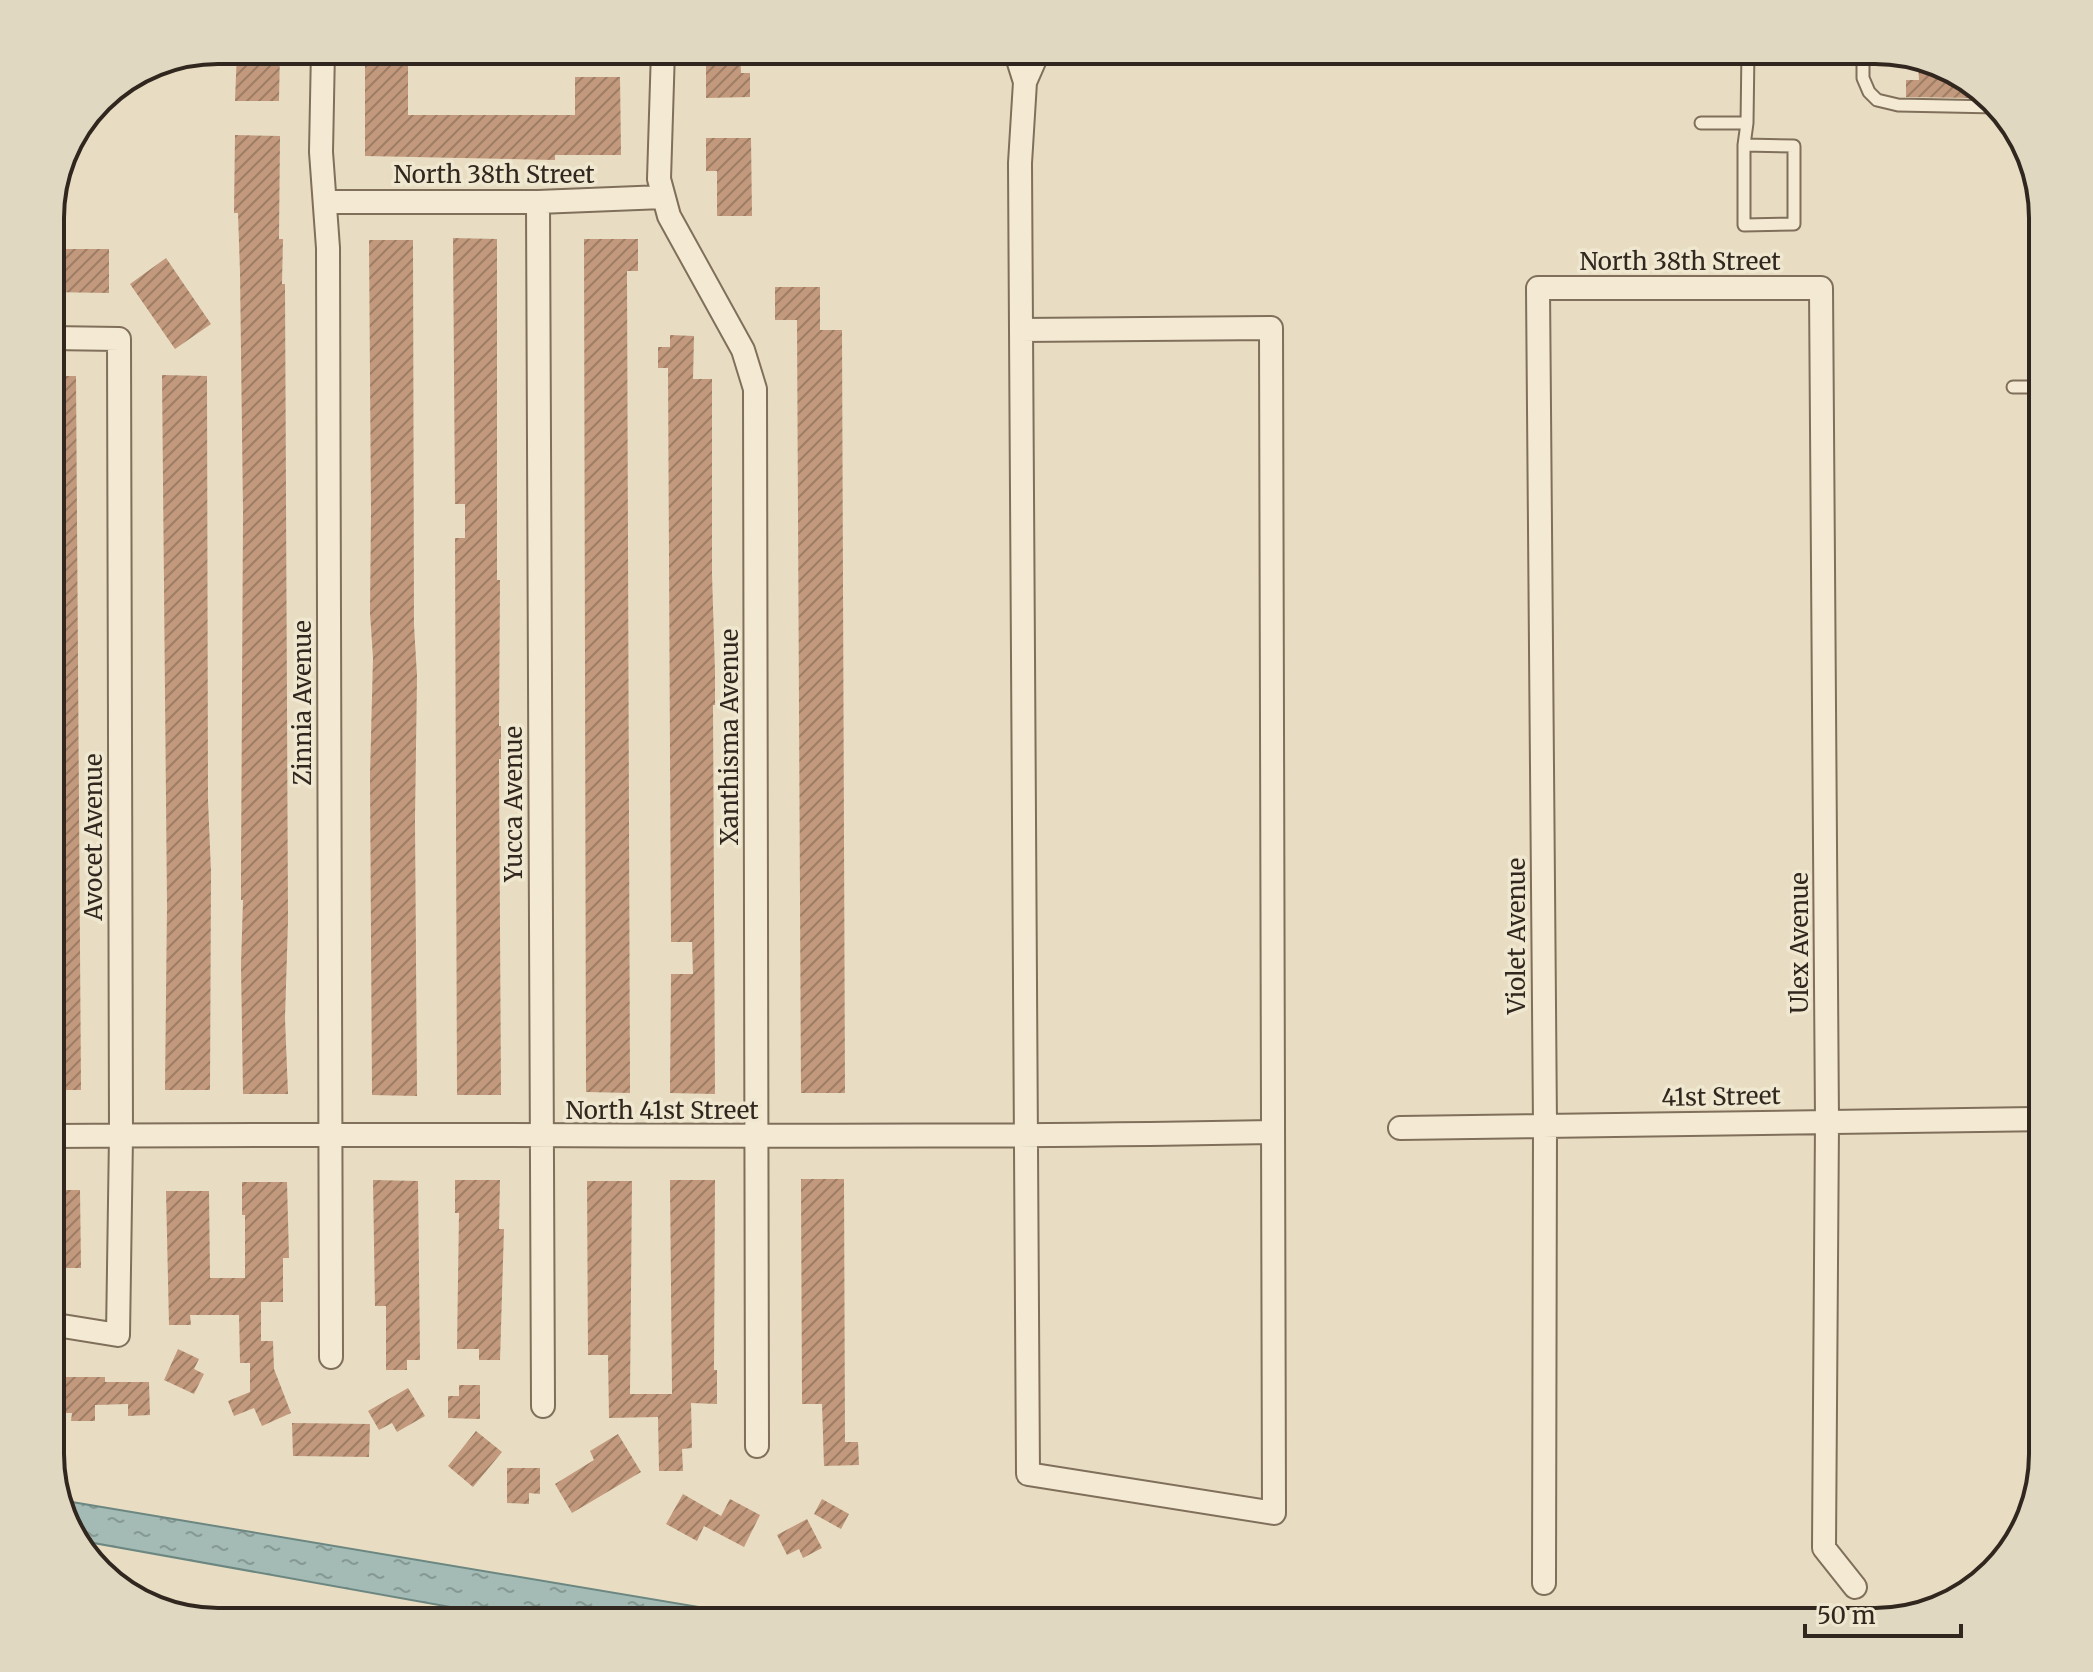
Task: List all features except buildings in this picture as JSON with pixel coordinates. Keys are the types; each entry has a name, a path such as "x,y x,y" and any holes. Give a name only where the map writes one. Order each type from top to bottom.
{"street":[{"name":"Zinnia Avenue","path":"323,64 321,152 328,263 331,1357"},
{"name":"Xanthisma Avenue","path":"663,64 659,179 663,197 669,216 743,350 755,389 757,1446"},
{"path":"1019,64 1025,82"},
{"path":"1021,330 1271,328 1274,1513 1028,1474 1026,1137 1021,330 1020,163 1025,82 1033,64"},
{"name":"North 38th Street","path":"325,202 538,202 663,197"},
{"name":"Yucca Avenue","path":"538,202 543,1406"},
{"name":"North 38th Street","path":"1538,288 1821,288"},
{"name":"Violet Avenue","path":"1538,288 1545,1126 1544,1583"},
{"name":"Ulex Avenue","path":"1821,288 1827,1122 1824,1548 1855,1587"},
{"name":"Avocet Avenue","path":"64,338 119,339 121,1136 118,1335 64,1326"},
{"name":"41st Street","path":"1400,1128 2029,1119"},
{"name":"North 41st Street","path":"64,1136 1026,1137 1273,1132"}],"lane":[{"path":"1744,145 1794,146 1794,224 1744,225 1744,145 1748,64"},
{"path":"1863,64 1863,78 1869,92 1877,100 1898,105 1981,107"},
{"path":"1701,123 1747,123"},
{"path":"2013,387 2029,387"}],"water":[{"path":"72,1502 704,1608 456,1608 93,1543"}]}
